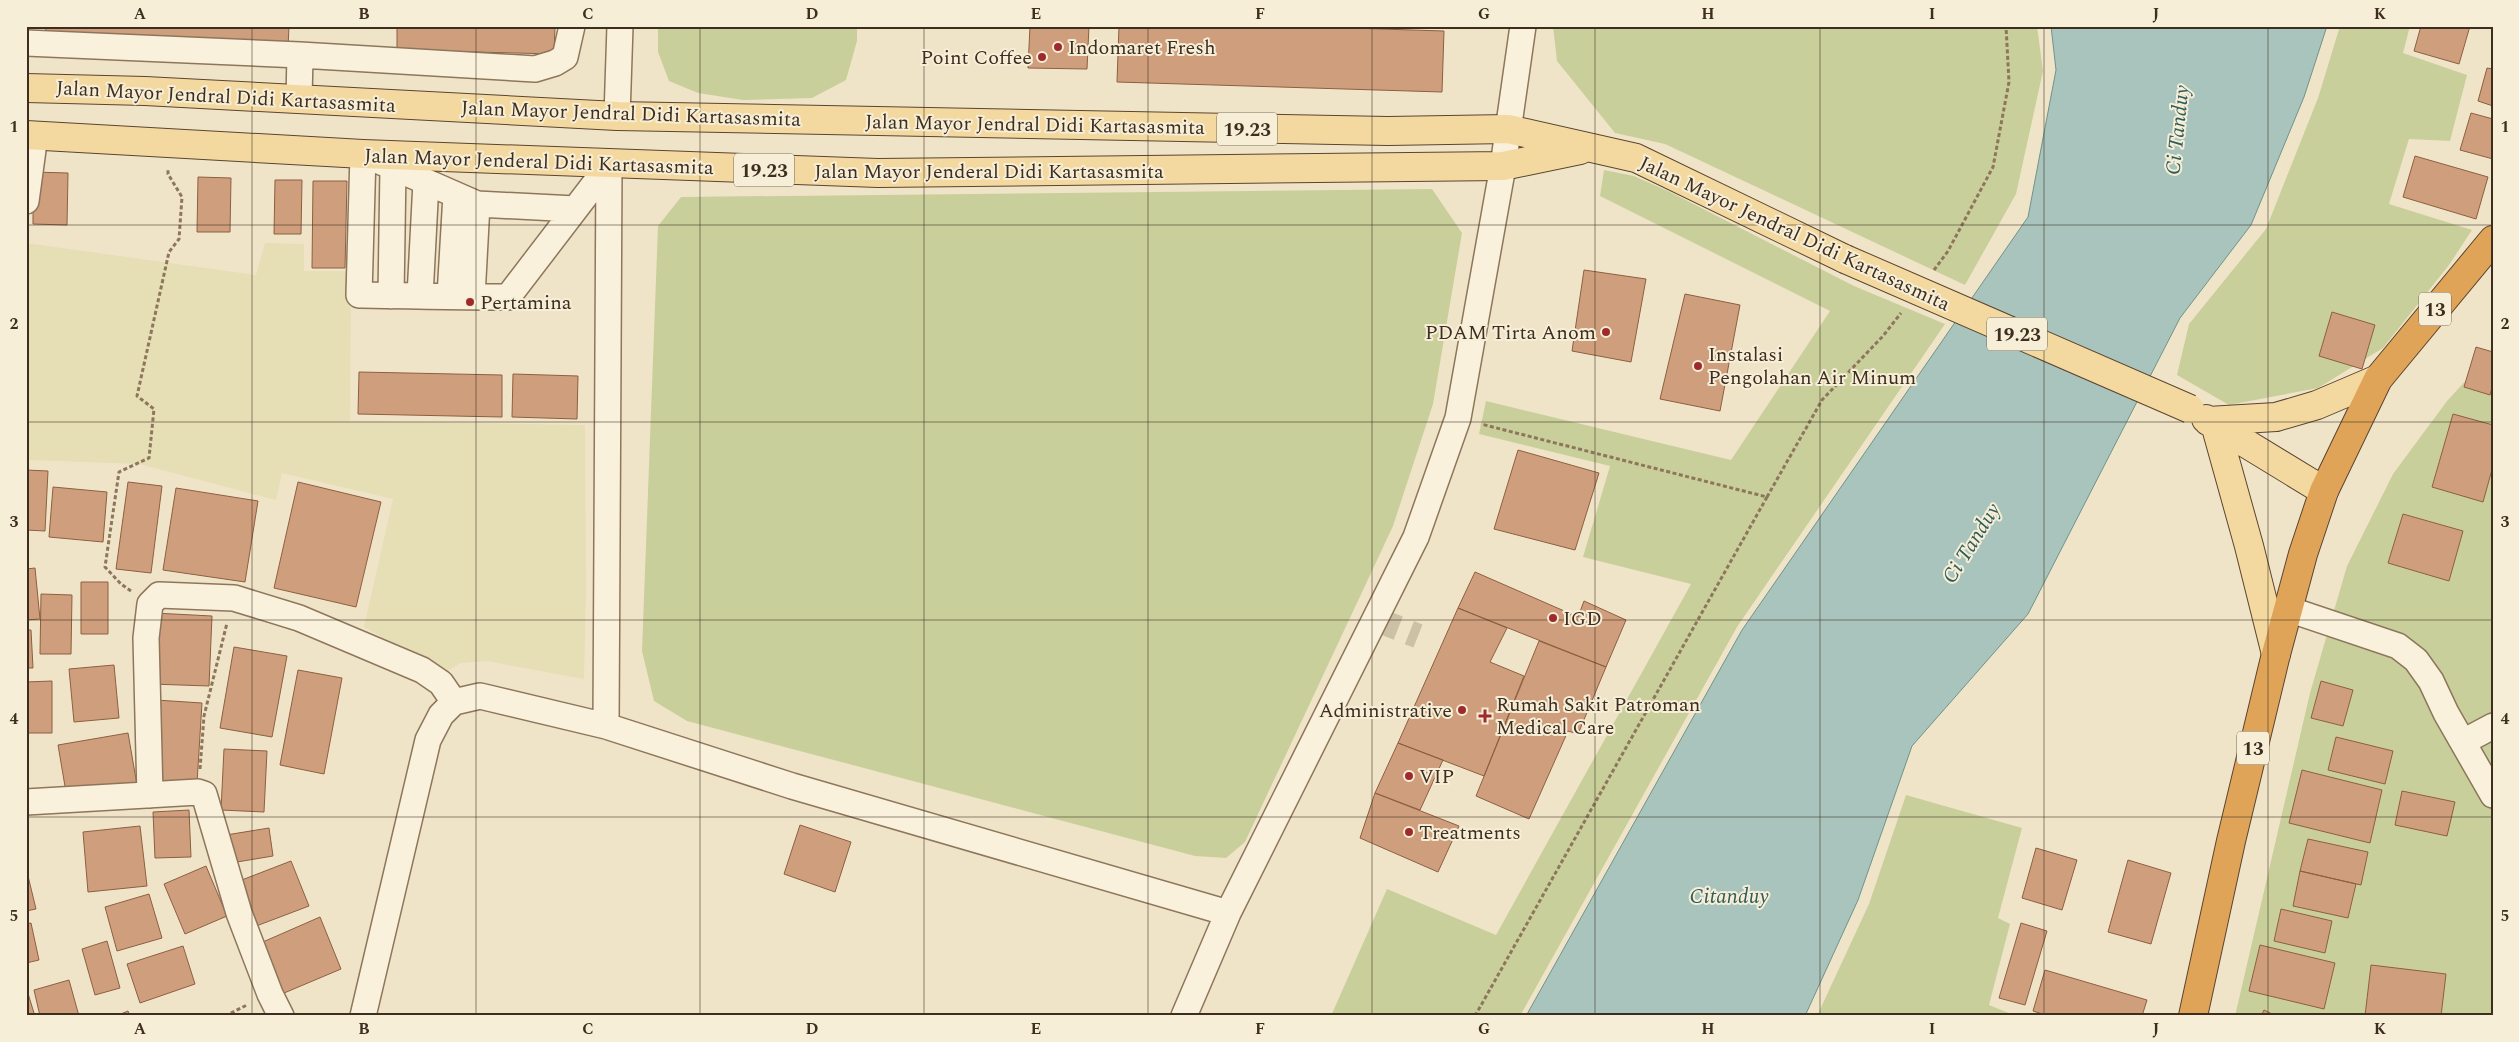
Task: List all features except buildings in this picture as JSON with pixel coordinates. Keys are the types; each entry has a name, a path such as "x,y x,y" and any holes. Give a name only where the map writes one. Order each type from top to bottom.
{"highway":[{"name":"13","path":"2194,1016 2231,841 2276,654 2303,554 2324,491 2378,379 2493,240"}],"main road":[{"name":"Jalan Mayor Jendral Didi Kartasasmita","path":"26,88 299,99 617,116 1388,131 1508,129 1636,158 1666,171 1845,259 2204,418 2324,491"},
{"name":"Jalan Mayor Jenderal Didi Kartasasmita","path":"31,135 363,154 609,165 878,173 1503,166 1590,148"},
{"path":"2276,654 2249,546 2204,418 2276,417 2318,406 2378,379"}],"street":[{"path":"26,43 300,55 535,69 555,63 565,57 572,26"},
{"path":"617,116 620,26"},
{"path":"1184,1016 1228,913 1416,537 1458,418 1503,166 1524,26"},
{"path":"299,99 300,55"},
{"path":"26,201 31,135"},
{"path":"576,209 466,200 363,154 359,295 508,298 576,209 609,165"},
{"path":"606,726 609,165"},
{"path":"391,296 394,168"},
{"path":"420,296 426,182"},
{"path":"461,296 466,200"},
{"path":"150,796 146,638 150,604 159,595 234,598 299,618 422,670 440,683 454,702"},
{"path":"2288,608 2398,646 2416,660 2431,681 2493,795"},
{"path":"364,1016 428,740 441,715 454,702 480,696 606,726 792,786 1228,913"},
{"path":"2463,742 2493,726"},
{"path":"26,802 198,792 207,799 240,913 270,994 281,1016"}],"path":[{"path":"150,604 121,584 105,567 120,472 149,458 154,409 138,396 169,252 179,239 182,197 168,174 172,144"},
{"path":"1458,418 1767,497 1475,1016"},
{"path":"198,792 204,716 234,598"}],"shaded area":[{"path":"26,243 256,275 265,243 304,244 304,271 351,271 350,421 585,425 586,590 584,679 487,661 460,663 445,673 364,627 393,499 282,473 276,500 139,464 26,460"}],"green space":[{"path":"658,26 857,26 857,41 846,80 812,98 743,100 698,93 669,81 658,52"},
{"path":"1553,26 2037,26 2043,71 2016,194 1965,285 1665,144 1615,133 1557,61"},
{"path":"2340,26 2410,26 2403,53 2467,75 2450,141 2409,139 2389,204 2472,230 2449,265 2383,348 2318,388 2229,405 2177,375 2189,324 2266,229 2318,98"},
{"path":"1604,170 1634,176 1670,192 1854,286 1945,324 1737,627 1520,1016 1331,1016 1387,889 1496,935 1691,584 1583,557 1610,466 1479,434 1486,401 1731,460 1830,311 1600,196"},
{"path":"1432,189 1462,233 1433,404 1393,526 1245,842 1226,858 1195,856 687,721 654,701 642,651 658,226 681,197"},
{"path":"2493,351 2493,1016 2235,1016 2310,693 2347,566 2393,474 2447,401"},
{"path":"1906,795 2022,828 1998,918 2010,924 1989,1005 2016,1016 1817,1016 1869,904"}],"water":[{"name":"Citanduy","path":"2051,26 2327,26 2304,97 2251,225 2180,318 2028,614 1912,746 1858,900 1805,1016 1526,1016 1742,630 2028,217 2056,70"}],"tunnel":[{"path":"1375,619 1418,636"}],"place":[{"name":"Indomaret Fresh","path":"1058,47"},
{"name":"Point Coffee","path":"1042,57"},
{"name":"Pertamina","path":"470,302"},
{"name":"PDAM Tirta Anom","path":"1606,332"},
{"name":"Instalasi Pengolahan Air Minum","path":"1698,366"},
{"name":"IGD","path":"1553,618"},
{"name":"Administrative","path":"1462,710"},
{"name":"Rumah Sakit Patroman Medical Care","path":"1485,716"},
{"name":"VIP","path":"1409,776"},
{"name":"Treatments","path":"1409,832"}],"water label":[{"name":"Ci Tanduy","path":"2177,130"},
{"name":"Ci Tanduy","path":"1971,543"}]}
